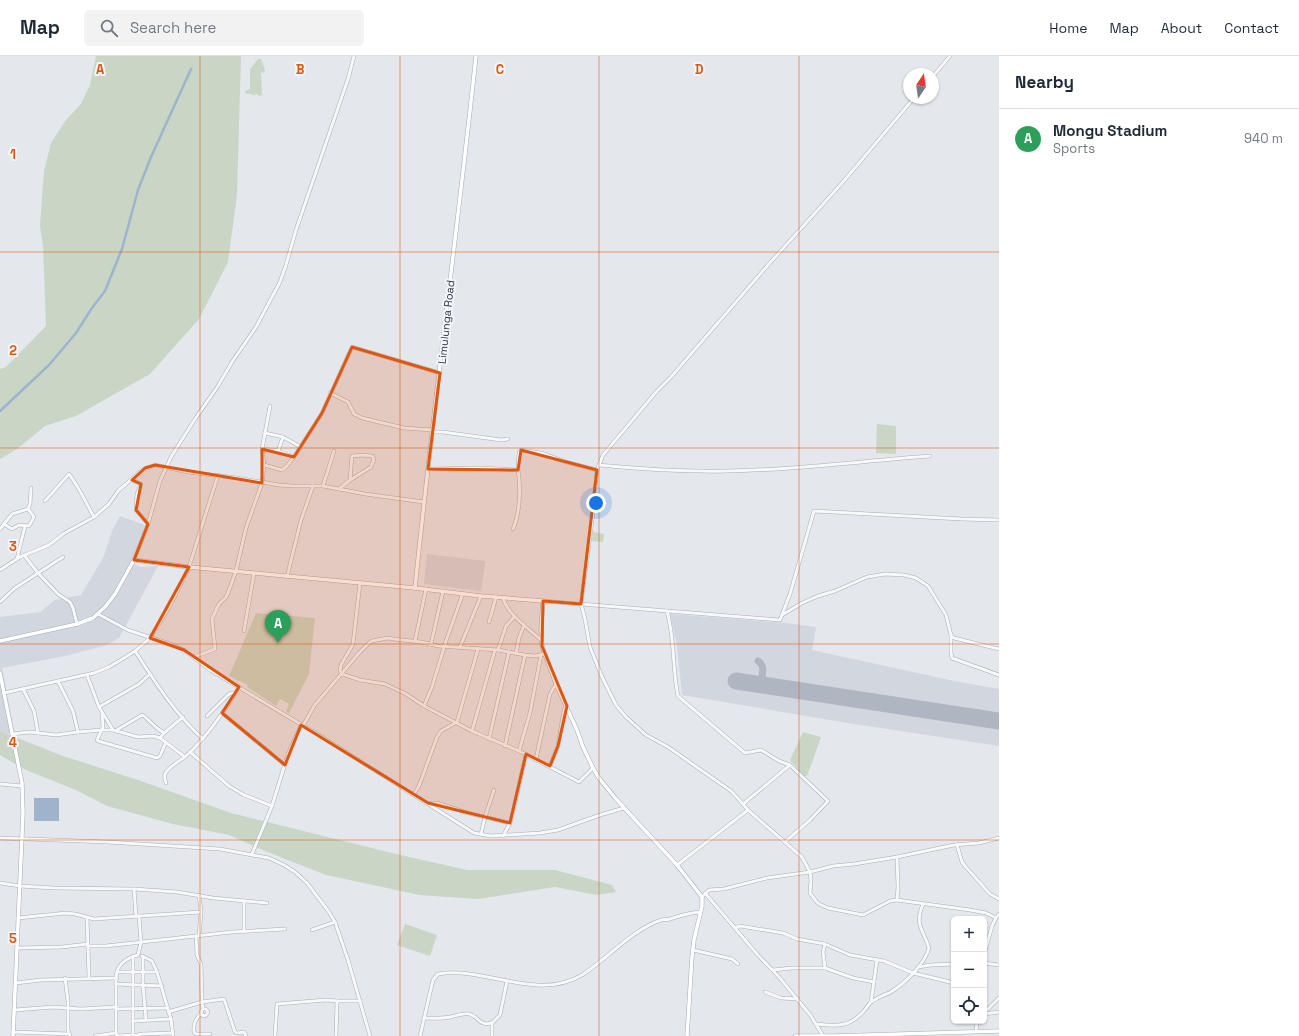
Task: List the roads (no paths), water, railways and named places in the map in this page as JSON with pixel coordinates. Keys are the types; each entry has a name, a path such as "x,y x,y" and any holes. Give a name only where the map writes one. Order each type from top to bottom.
{"main road":[{"name":"Limulunga Road","path":"415,588 476,56"},
{"path":"0,641 88,621 98,614 115,594 134,560 287,577 543,601 541,640 543,655 567,706 593,768 599,778 624,808 703,895 693,950 687,1036"},
{"path":"0,673 22,786 24,813 13,1034"},
{"path":"795,1036 977,1033 999,1031"}],"street":[{"path":"134,560 148,524 156,495 171,458 256,326 280,282 296,230 348,79 354,56"},
{"path":"939,69 950,56"},
{"path":"909,104 851,170 843,182 657,391 603,455 598,464 597,470 581,604 590,647 602,677 618,707 626,717 646,735 668,747 730,791 748,810 802,857 810,872 810,893 816,901 828,908 863,915 890,901 897,900 986,913 996,918"},
{"path":"264,465 280,470 284,469 294,457 322,413 352,347 440,373"},
{"path":"330,393 348,402 354,414 362,418 404,428 501,440 508,439"},
{"path":"194,657 215,649 212,619 218,604 227,595 236,571 244,533 262,483 264,465 262,449 270,406"},
{"path":"265,433 284,437 301,447"},
{"path":"278,451 284,437"},
{"path":"262,449 278,451 294,457"},
{"path":"513,529 516,522 518,506 520,481 518,470 519,453 521,450 540,453 597,470"},
{"path":"323,486 334,451"},
{"path":"340,489 350,480 371,467 374,459 372,456 363,454 352,456 350,480"},
{"path":"598,464 655,470 726,472 930,456"},
{"path":"0,570 17,558 49,545 63,534 94,517 109,504 118,491 144,468 155,465 188,472 218,475 262,483 292,486 323,486 365,494 424,502"},
{"path":"428,469 480,468 518,470"},
{"path":"45,501 69,474 94,517"},
{"path":"4,693 87,675 109,667 135,651 150,638 170,606 189,567 218,475"},
{"path":"132,480 141,484 137,494 136,510 148,524"},
{"path":"287,577 302,520 313,486"},
{"path":"4,524 12,528 29,526 33,518 28,508 30,504 31,488"},
{"path":"0,529 12,514 28,508"},
{"path":"543,601 780,620 790,594 814,511 999,520"},
{"path":"17,558 25,526"},
{"path":"24,555 38,573 58,594 70,602 77,624"},
{"path":"0,602 15,588 63,557"},
{"path":"244,631 254,573"},
{"path":"782,615 802,603 867,577 885,574 916,578 928,586 946,616 951,635 952,658 999,675"},
{"path":"342,674 340,671 341,665 353,644 360,583"},
{"path":"415,641 426,589"},
{"path":"431,644 443,592"},
{"path":"424,706 432,688 444,646 463,593"},
{"path":"460,647 481,596"},
{"path":"489,622 496,597"},
{"path":"503,598 504,602 515,616 541,640"},
{"path":"667,611 673,638 678,696 745,753 761,750 779,761 790,765 828,801 810,820 785,842"},
{"path":"98,614 128,630 184,650 210,670 414,794 468,830 491,836 550,832 595,816 624,808"},
{"path":"472,731 496,650 506,626 515,616"},
{"path":"516,653 519,638 524,625"},
{"path":"951,635 956,639 999,649"},
{"path":"252,854 272,806 294,740 302,725 314,706 362,650 372,641 387,638 444,646 496,650 525,655 543,655 530,713 519,751"},
{"path":"414,794 419,786 437,737 441,731 457,722 478,649"},
{"path":"135,651 168,701 192,729 203,739"},
{"path":"489,739 509,652"},
{"path":"505,746 525,655"},
{"path":"99,707 140,684 150,674"},
{"path":"342,674 360,680 385,684 472,731 526,754 579,782 593,768"},
{"path":"87,675 99,707 114,731"},
{"path":"58,681 73,711 78,732"},
{"path":"536,759 550,694 556,684"},
{"path":"166,783 166,772 185,758 203,739 222,713 238,687"},
{"path":"24,689 36,715 38,733"},
{"path":"207,716 228,695 235,693"},
{"path":"550,766 558,746 564,710 567,706"},
{"path":"102,713 104,722 97,740 98,741 153,758 160,756 166,742"},
{"path":"222,713 285,765"},
{"path":"114,731 142,715 164,733"},
{"path":"160,738 183,717"},
{"path":"153,736 158,729"},
{"path":"12,734 26,732 56,735 102,730 114,731 138,737 153,736 166,742 185,758"},
{"path":"190,752 229,786 244,795 272,806"},
{"path":"503,836 510,823 526,754"},
{"path":"743,804 790,765"},
{"path":"0,784 22,786"},
{"path":"481,834 494,790"},
{"path":"428,803 437,803 510,823"},
{"path":"677,865 748,810"},
{"path":"0,838 213,848 269,858 284,865 295,872 307,883 335,922 348,960 370,1036"},
{"path":"823,1036 798,999 735,928 703,895 709,890 724,890 767,878 810,872 832,866 897,857 999,838"},
{"path":"957,845 964,866 990,894 999,899"},
{"path":"897,857 897,900"},
{"path":"0,883 20,886 88,889 134,889 177,892 213,898 267,903"},
{"path":"134,889 141,942 138,955"},
{"path":"199,895 201,912 197,955 201,964 203,1009 201,1014 196,1019 194,1032 196,1034 210,1034"},
{"path":"244,901 244,931"},
{"path":"816,1024 835,1026 847,1024 862,1013 871,1002 890,993 913,973 927,955 929,948 918,922 918,916 923,904"},
{"path":"18,918 66,913 94,919 201,912"},
{"path":"420,1036 432,980 438,974 473,974 530,985 552,985 576,978 644,929 661,920 689,913 700,912"},
{"path":"985,952 992,926 999,914"},
{"path":"87,918 89,977"},
{"path":"312,930 335,922"},
{"path":"735,928 740,926 783,933 797,939 825,944 850,955 891,963 913,973 951,983"},
{"path":"17,948 88,945 106,946 244,931 285,930"},
{"path":"825,944 823,952 825,968"},
{"path":"693,950 732,959 738,964"},
{"path":"133,956 133,1036"},
{"path":"95,1036 173,1034 171,1019 157,972 152,961 143,956 133,956 119,966 116,978 116,1035"},
{"path":"143,956 143,985 146,1020"},
{"path":"871,1002 877,960"},
{"path":"987,963 999,965"},
{"path":"918,967 951,964"},
{"path":"773,970 792,968 825,968 853,978 874,982"},
{"path":"117,972 157,972"},
{"path":"16,983 65,978 116,978"},
{"path":"13,1034 69,1035 65,978"},
{"path":"424,1018 444,1018 467,1014 472,1015 481,1022 489,1024 492,1023 500,1015 507,981"},
{"path":"116,984 162,986"},
{"path":"765,992 781,998 798,999"},
{"path":"987,1010 999,998"},
{"path":"168,1012 202,1002 224,1000 235,1032 244,1032 246,1036"},
{"path":"275,1036 277,1004 326,1000 360,1001"},
{"path":"336,1036 337,1001"},
{"path":"14,1010 53,1007 81,1009 167,1008"},
{"path":"201,1014 203,1016 207,1014 207,1010 203,1009"},
{"path":"987,1013 999,1012"},
{"path":"133,1021 171,1019"},
{"path":"492,1023 492,1036"}],"water":[{"path":"34,798 59,798 59,821 34,821"}],"waterway":[{"path":"0,411 49,365 76,333 105,291 122,249 138,190 151,157 191,69"}],"place":[{"name":"Mongu Stadium","path":"278,643"}]}
